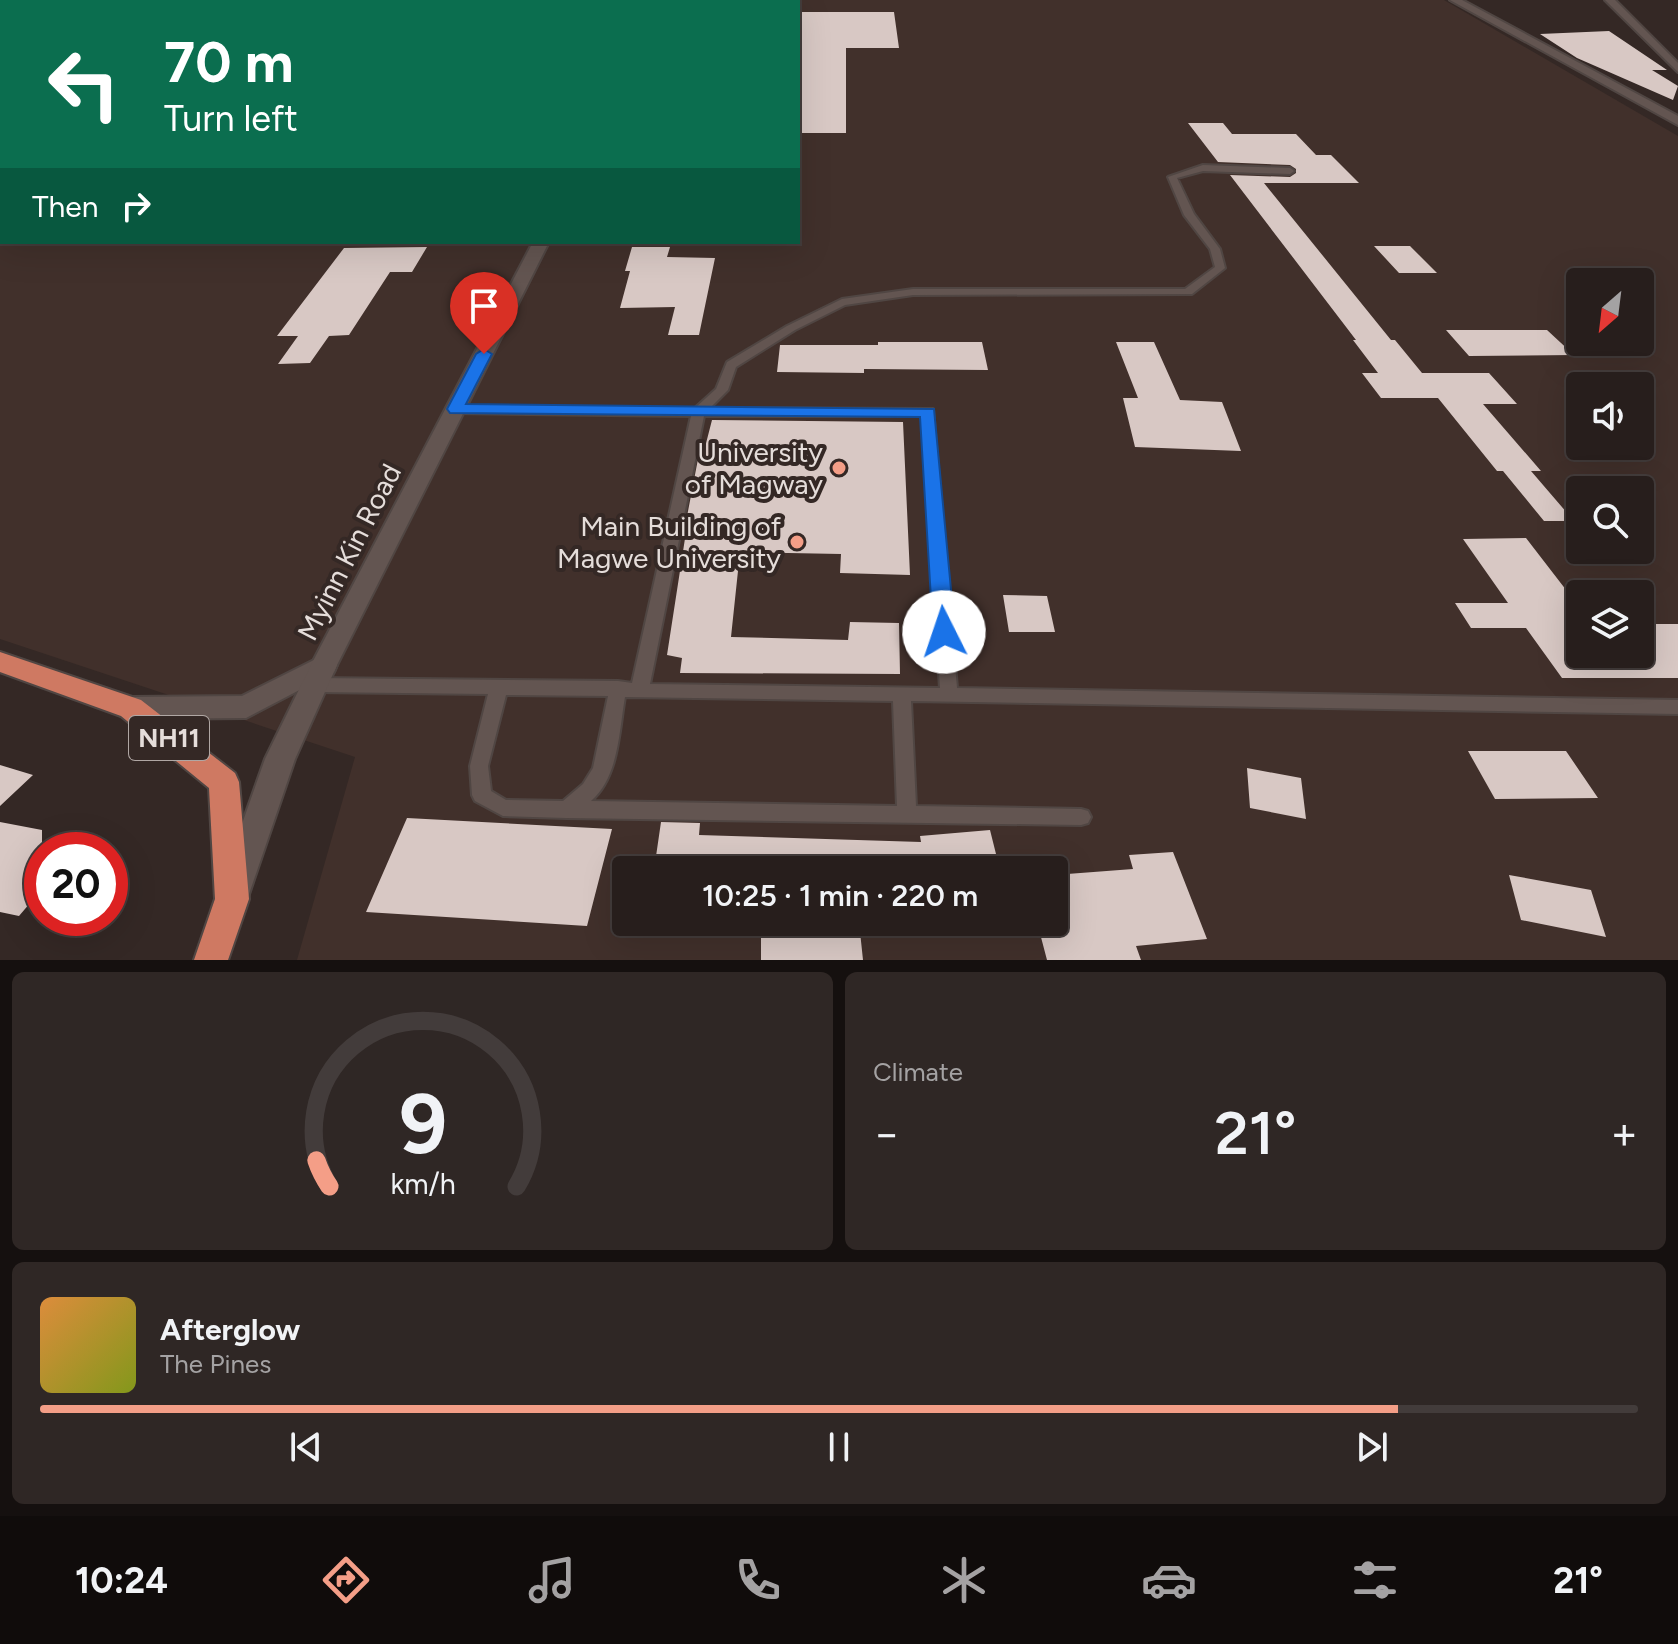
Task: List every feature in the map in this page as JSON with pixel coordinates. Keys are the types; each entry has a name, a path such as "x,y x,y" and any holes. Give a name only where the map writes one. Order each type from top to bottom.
{"highway":[{"name":"NH11","path":"0,662 131,708 224,782 232,899 211,960"}],"street":[{"path":"1455,0 1678,121"},
{"path":"1610,0 1678,69"},
{"path":"1663,112 1678,113"},
{"name":"Myinn Kin Road","path":"232,899 280,759 540,244"},
{"path":"131,708 246,707 320,675"}],"lane":[{"path":"640,689 698,412 722,390 731,365 791,328 842,302 913,292 1188,292 1220,268 1215,249 1189,215 1172,177 1203,168 1290,171"},
{"path":"456,409 928,412 949,695"},
{"path":"320,675 499,687 1678,707"},
{"path":"499,687 479,766 482,795 503,808 1081,817"},
{"path":"566,810 590,790 602,770 618,688"},
{"path":"902,694 907,814"}],"shaded area":[{"name":"University of Magway","path":"800,0 1444,0 1678,136 1678,960 297,960 355,757 0,639 0,244 800,244"}],"building":[{"path":"800,12 894,12 899,48 846,48 846,133 800,133"},
{"path":"1609,31 1667,70 1652,70 1678,86 1673,100 1577,58 1540,34"},
{"path":"1188,123 1223,123 1232,134 1296,134 1316,155 1331,155 1359,183 1264,183 1391,340 1395,340 1422,373 1489,373 1517,404 1483,404 1541,471 1531,471 1566,512 1566,521 1544,521 1503,471 1497,471 1438,398 1381,398 1362,373 1378,373 1353,340 1356,340 1230,175 1290,177 1296,169 1290,165 1218,162"},
{"path":"1374,246 1410,246 1437,273 1399,273"},
{"path":"427,247 412,272 390,272 349,335 329,336 310,363 278,364 298,336 277,336 344,248"},
{"path":"632,247 670,247 667,257 715,258 699,335 668,335 675,307 620,308 630,271 625,271"},
{"path":"1446,330 1547,330 1566,348 1566,355 1469,356"},
{"path":"878,342 982,342 988,370 777,372 780,345 878,345"},
{"path":"1116,342 1154,342 1180,400 1222,402 1241,451 1135,447 1123,398 1138,398"},
{"name":"Main Building of Magwe University","path":"712,420 903,422 910,575 840,573 841,554 740,552 731,637 848,640 850,622 899,623 900,674 680,673 682,658 667,655 684,532 698,459 702,459"},
{"path":"1526,538 1566,590 1566,668 1654,668 1654,624 1678,624 1678,678 1562,678 1526,628 1471,628 1455,603 1508,603 1463,539"},
{"path":"1003,595 1047,596 1055,632 1009,632"},
{"path":"1468,751 1566,751 1598,798 1495,799"},
{"path":"0,765 33,775 0,806"},
{"path":"1247,768 1301,778 1306,819 1250,808"},
{"path":"407,818 612,829 587,926 366,912"},
{"path":"0,822 42,830 24,832 24,910 19,916 0,912"},
{"path":"661,822 700,823 699,835 921,842 920,836 990,830 996,856 656,856"},
{"path":"1173,852 1207,939 1136,946 1141,960 1047,960 1041,936 1068,936 1068,874 1133,869 1129,855"},
{"path":"1509,875 1591,890 1606,937 1521,920"},
{"path":"761,936 860,936 863,960 761,960"}],"place":[{"name":"University of Magway","path":"839,468"},
{"name":"Main Building of Magwe University","path":"797,542"}],"route":[{"path":"484,354 456,409 928,412 944,632"}]}
